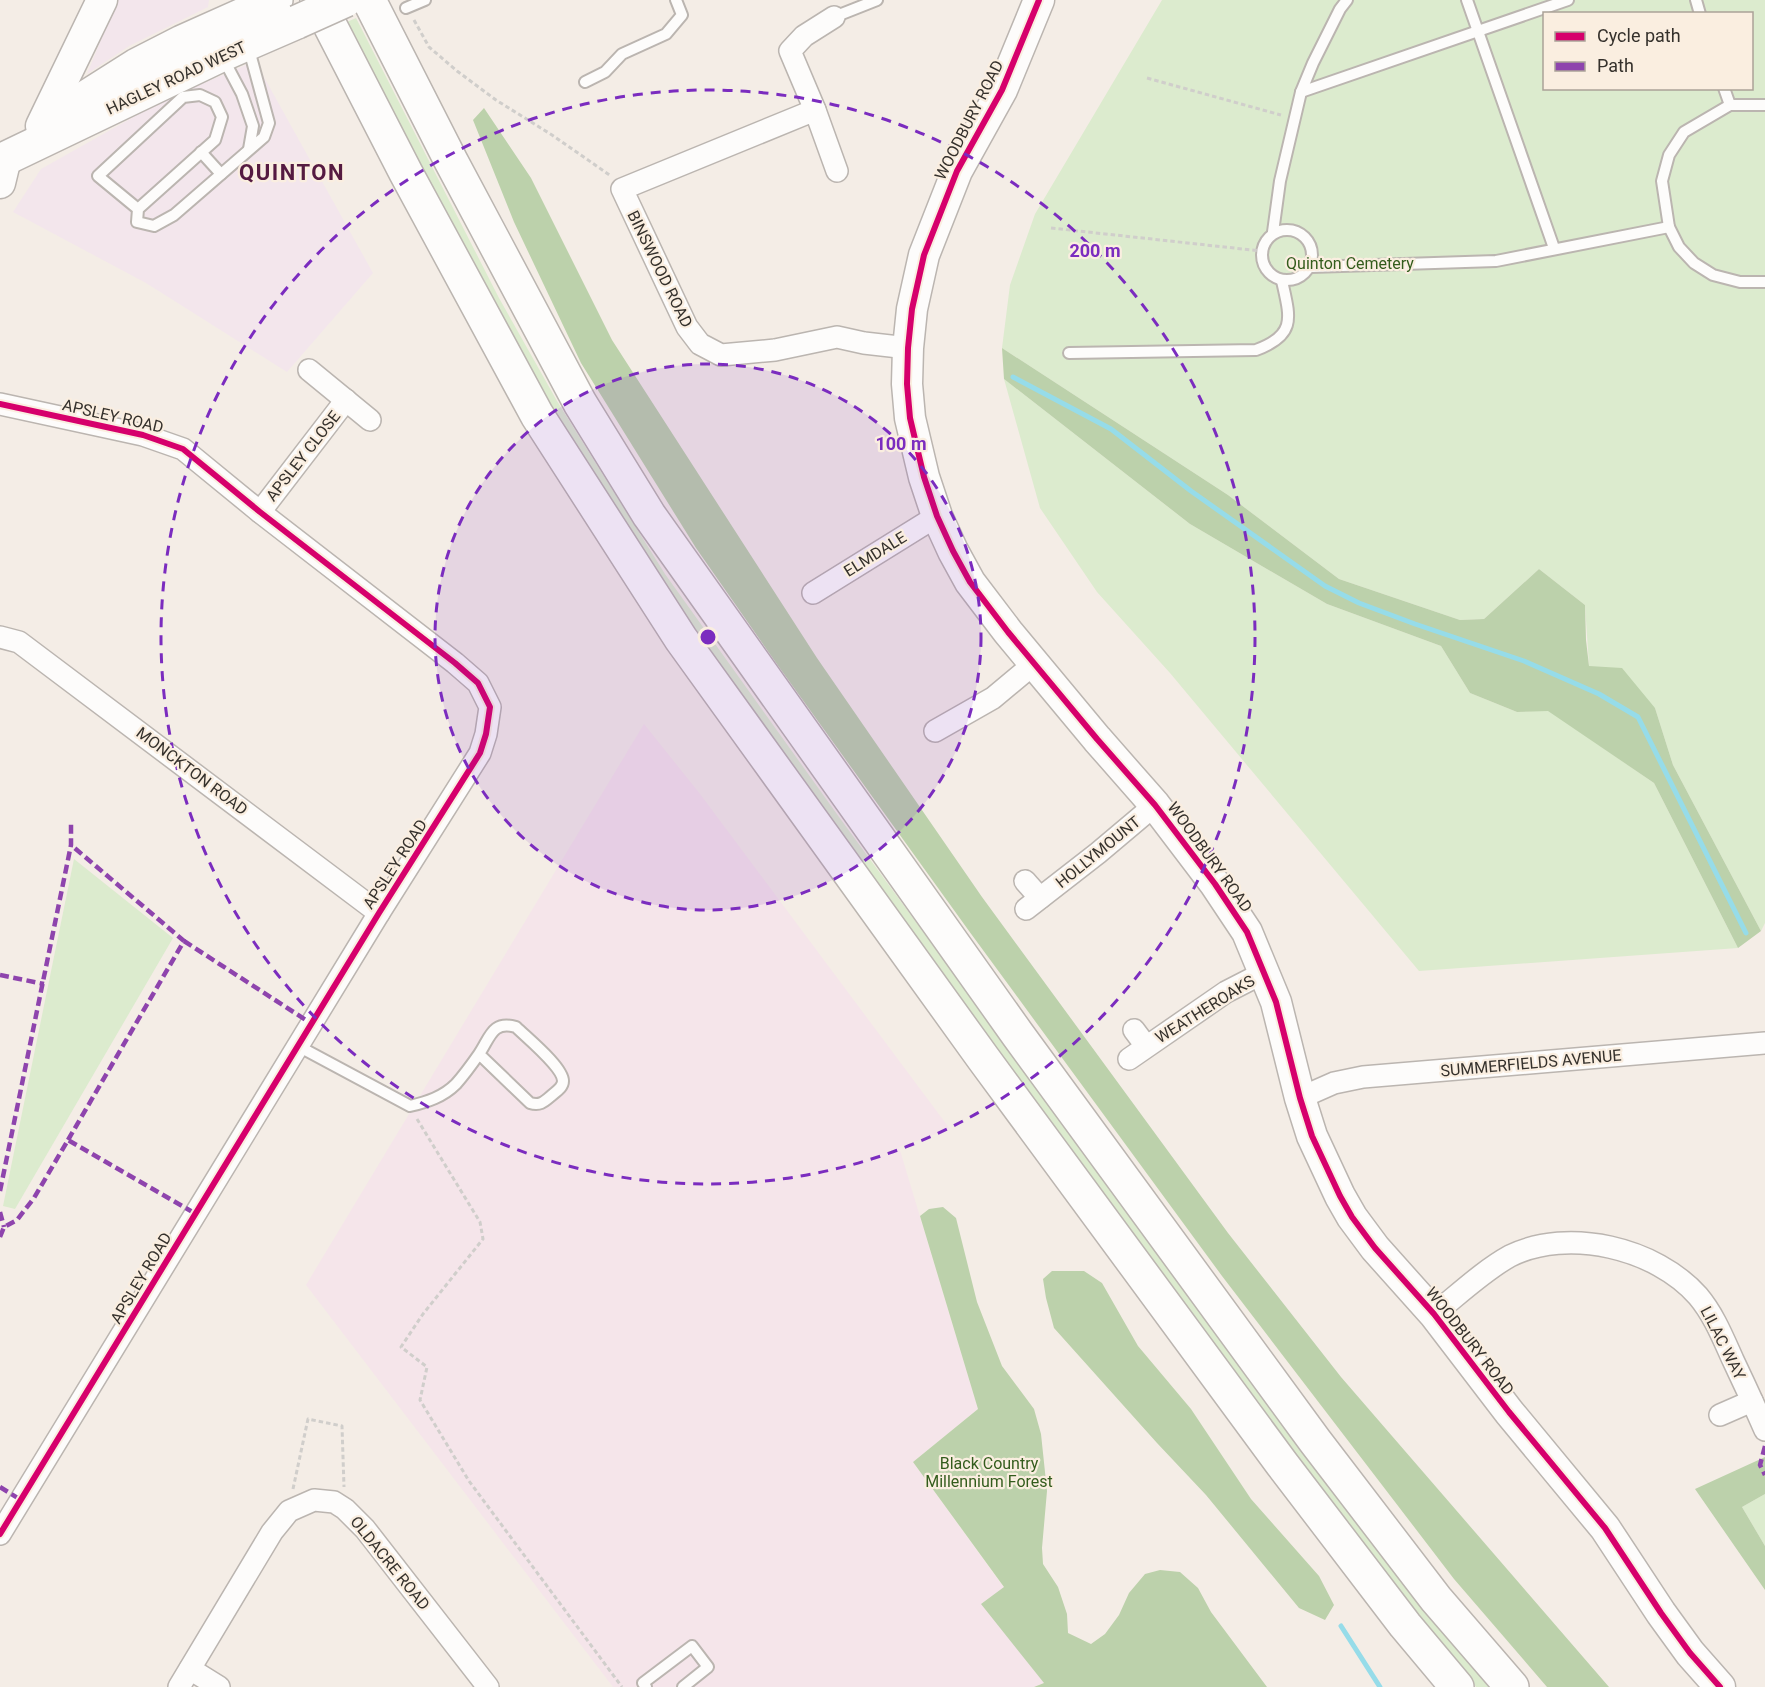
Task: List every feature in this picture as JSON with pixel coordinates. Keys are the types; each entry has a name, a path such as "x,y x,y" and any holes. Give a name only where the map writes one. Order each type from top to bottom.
{"highway":[{"name":"HAGLEY ROAD WEST","path":"2,167 41,126 137,65 297,7 346,0"},
{"path":"369,0 451,161 580,403 649,515 1011,1025 1315,1441 1437,1599 1512,1687"},
{"path":"297,7 406,173 537,415 681,639 983,1058 1275,1455 1405,1625 1457,1687"},
{"name":"HAGLEY ROAD WEST","path":"2,167 134,97 226,33"}],"street":[{"path":"41,126 102,0"},
{"name":"WOODBURY ROAD","path":"1039,0 1002,90 957,171 924,255 912,309 907,384 910,418 924,477 937,516 970,582 1097,739 1155,805 1215,884 1247,932 1276,1002 1312,1136 1352,1217 1375,1248 1434,1314 1509,1412 1605,1528 1660,1613 1690,1653 1720,1687"},
{"path":"834,16 804,36 790,51 837,171"},
{"path":"67,72 65,91 71,103 89,108 112,95 134,97"},
{"name":"BINSWOOD ROAD","path":"815,110 621,189 687,327 700,344 721,355 775,350 837,337 864,344 908,348"},
{"name":"APSLEY CLOSE","path":"309,370 370,420"},
{"name":"APSLEY CLOSE","path":"260,512 346,400"},
{"name":"APSLEY ROAD","path":"0,404 143,435 183,449 478,683 490,707 486,734 480,753 379,913 0,1534"},
{"name":"ELMDALE","path":"813,593 937,516"},
{"name":"MONCKTON ROAD","path":"0,637 19,642 379,913"},
{"path":"935,731 993,698 1035,663"},
{"name":"HOLLYMOUNT","path":"1025,881 1033,904 1098,854 1155,805"},
{"name":"WEATHEROAKS","path":"1129,1059 1140,1038 1265,972"},
{"name":"SUMMERFIELDS AVENUE","path":"1300,1098 1334,1083 1363,1077 1765,1043"},
{"name":"LILAC WAY","path":"1434,1314 1509,1257 1525,1250 1545,1246 1592,1243 1626,1251 1651,1260 1686,1284 1699,1297 1718,1325 1765,1430"},
{"name":"LILAC WAY","path":"1720,1415 1752,1401"},
{"name":"OLDACRE ROAD","path":"289,1511 314,1500 334,1502 345,1509 365,1529 488,1687"},
{"path":"219,1687 184,1678 272,1532 289,1511"}],"lane":[{"path":"406,8 425,0"},
{"path":"585,82 605,72 622,54 666,34 682,15 676,0"},
{"path":"834,16 877,0"},
{"path":"1347,0 1340,9 1301,92 1280,181 1273,232 1261,251 1261,260 1269,274 1282,281 1296,280 1311,267 1496,261 1669,227"},
{"path":"1467,0 1554,248"},
{"path":"1301,92 1568,0"},
{"path":"138,209 98,176 183,97 200,95 215,102 222,117 215,140 138,209 138,222 154,226 174,215 264,137 269,123 226,33"},
{"path":"226,33 253,126 249,150"},
{"path":"1726,90 1730,105"},
{"path":"1765,105 1730,105 1684,132 1669,155 1662,181 1669,227 1679,247 1694,263 1713,275 1740,282 1765,282"},
{"path":"201,152 221,174"},
{"path":"1273,232 1290,229 1300,232 1313,252 1311,267"},
{"path":"1069,353 1256,350 1272,344 1285,331 1290,315 1282,281"},
{"path":"298,1046 410,1106 431,1101 454,1085 479,1054 492,1031 507,1024 516,1027 559,1070 563,1080 561,1087 542,1104 530,1103 479,1054"},
{"path":"646,1687 643,1683 692,1646 708,1667 683,1687"}],"path":[{"path":"406,8 429,47 457,71 496,100 605,171 621,189"},
{"path":"1147,78 1294,118"},
{"path":"1051,228 1261,251"},
{"path":"410,1106 480,1222 483,1239 423,1314 401,1347 427,1366 420,1400 469,1480 622,1687"},
{"path":"289,1511 308,1419 342,1426 345,1509"}],"shaded area":[{"path":"117,0 209,0 208,7 129,46 87,74"},
{"path":"255,61 373,273 287,372 146,283 13,212 41,169 162,101"},
{"path":"644,724 700,794 950,1129 899,1147 978,1409 913,1462 1004,1588 982,1603 1044,1683 1034,1687 613,1687 306,1285"}],"green space":[{"name":"Quinton Cemetery","path":"1162,0 1765,0 1765,923 1761,931 1673,765 1655,708 1589,666 1585,605 1539,569 1484,619 1460,620 1339,579 1228,495 1002,348 1010,285 1035,214"},
{"path":"356,18 499,298 557,401 665,574 839,817 1354,1520 1491,1687 1476,1687 1326,1500 676,610 513,346 347,22"},
{"path":"484,108 531,178 612,340 817,658 982,897 1228,1233 1341,1377 1609,1687 1547,1687 1454,1579 1222,1276 779,667 696,548 581,363 514,222 473,120"},
{"path":"1002,348 1228,495 1339,579 1460,620 1484,619 1539,569 1585,605 1589,666 1622,668 1655,708 1673,765 1761,931 1738,948 1654,783 1548,711 1517,712 1470,693 1441,646 1327,604 1190,524 1004,379"},
{"path":"1004,379 1190,524 1327,604 1441,646 1470,693 1517,712 1548,710 1654,783 1738,948 1419,971 1170,673 1097,592 1040,508"},
{"path":"74,859 173,938 15,1209 3,1206"},
{"name":"Black Country Millennium Forest","path":"943,1207 956,1218 977,1302 1002,1366 1034,1409 1041,1434 1047,1491 1042,1548 1043,1564 1058,1587 1067,1614 1068,1633 1091,1644 1105,1634 1119,1615 1129,1593 1145,1574 1160,1570 1180,1572 1198,1588 1211,1612 1267,1687 1034,1687 1044,1683 981,1604 1004,1587 913,1462 978,1409 920,1216 929,1209"},
{"path":"1052,1271 1084,1271 1102,1283 1138,1346 1191,1409 1251,1499 1319,1576 1334,1605 1325,1620 1299,1608 1206,1495 1054,1328 1043,1279"},
{"path":"1765,1457 1765,1494 1742,1507 1765,1546 1765,1590 1695,1489"},
{"path":"1765,1494 1765,1546 1742,1507"}],"waterway":[{"path":"1013,377 1111,429 1191,491 1325,586 1359,603 1524,661 1599,694 1638,717 1746,933"},
{"path":"1341,1626 1380,1687"}],"marked path":[{"path":"0,1191 71,845 71,822"},
{"path":"68,1140 184,941 71,845"},
{"path":"184,941 312,1024"},
{"path":"0,975 44,984"},
{"path":"0,1237 4,1227 17,1220 34,1198 68,1140 196,1214"},
{"path":"0,1212 4,1227"},
{"path":"1765,1446 1760,1465 1765,1475"},
{"path":"0,1487 21,1500"}],"cycle path":[{"path":"1039,0 1002,90 957,171 924,255 912,309 907,384 910,418 924,477 937,516 970,582 1008,632 1155,805 1215,884 1247,932 1276,1002 1312,1136 1352,1217 1375,1248 1434,1314 1509,1412 1605,1528 1661,1613 1690,1653 1720,1687"},
{"path":"0,404 143,435 183,449 260,512 455,663 478,683 490,707 486,734 480,753 379,913 0,1534"}],"district":[{"name":"QUINTON","path":"292,172"}]}
